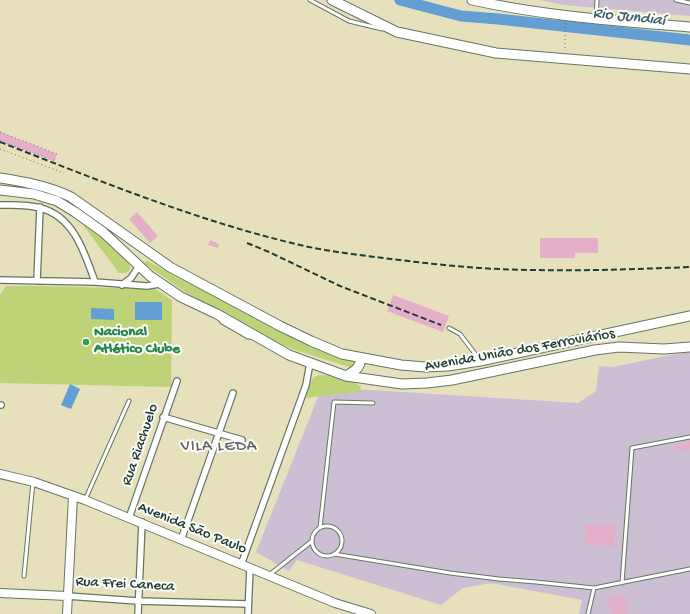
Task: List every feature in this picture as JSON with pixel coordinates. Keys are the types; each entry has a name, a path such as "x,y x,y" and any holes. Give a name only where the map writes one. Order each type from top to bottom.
{"main road":[{"path":"332,0 397,32 496,53 690,69"},
{"path":"472,0 506,8 596,19 690,27"},
{"path":"0,190 1,179"},
{"name":"Avenida União dos Ferroviários","path":"1,179 43,186 71,197 159,260 311,341 342,354 361,358 401,365 425,367 448,366 480,361 690,316"},
{"name":"Avenida União dos Ferroviários","path":"0,190 34,194 57,201 103,232 160,284 181,297 217,314 289,355 346,376 402,384 427,383 452,380 595,350 620,347 664,350 690,347"},
{"path":"139,266 141,260 146,256 159,260"},
{"path":"346,376 357,369 361,358"},
{"name":"Avenida São Paulo","path":"0,474 34,482 85,500 142,522 181,540 335,603 369,614"},
{"path":"67,614 73,496"},
{"name":"Rua Frei Caneca","path":"0,593 68,596"}],"street":[{"path":"0,205 40,207 55,213 78,239 95,282"},
{"path":"37,281 40,207"},
{"path":"122,285 131,278 139,266"},
{"path":"0,280 95,282 147,286 160,284"},
{"path":"242,565 306,385 310,363"},
{"name":"Rua Riachuelo","path":"129,518 177,381"},
{"path":"181,540 233,393"},
{"path":"164,417 242,440"},
{"path":"138,614 142,522"},
{"path":"248,614 250,568"},
{"name":"Rua Frei Caneca","path":"68,596 138,601 248,604"}],"lane":[{"path":"310,0 349,21 397,32"},
{"path":"596,19 597,0"},
{"path":"676,0 690,2"},
{"path":"449,328 460,334 480,361"},
{"path":"85,500 129,401"},
{"path":"320,528 334,402 373,403"},
{"path":"622,583 632,448 690,436"},
{"path":"24,576 34,482"},
{"path":"334,554 340,549 342,542 340,534 335,528 327,526 320,528 314,533 312,541 314,548 319,554 326,556 334,554 450,573 499,579 594,588 690,569"},
{"path":"268,576 312,541"},
{"path":"588,614 594,588"}],"path":[{"path":"565,21 565,59"},
{"path":"0,132 57,154"},
{"path":"0,141 55,161"},
{"path":"0,149 64,173"}],"shaded area":[{"path":"541,0 690,0 690,16 563,5"},
{"path":"690,351 690,614 579,614 582,600 491,583 463,588 441,605 297,560 289,571 256,552 322,387 578,403 596,391 599,366 613,367"}],"green space":[{"path":"80,221 110,245 130,265 130,270 126,273 119,273"},
{"path":"148,261 176,277 354,360 354,367 349,367 292,349 257,333 187,293 145,264 145,262"},
{"name":"Nacional Atlético Clube","path":"6,286 155,289 172,300 171,387 0,383 0,295"},
{"path":"318,375 335,376 352,381 361,387 360,392 305,398 312,379"}],"water":[{"path":"135,302 162,302 162,320 135,320"},
{"path":"91,308 114,309 114,320 91,319"},
{"path":"70,384 80,389 71,409 61,405"}],"building":[{"path":"0,132 57,154 55,161 0,141"},
{"path":"137,212 158,236 150,243 129,219"},
{"path":"540,238 598,238 598,253 575,253 575,258 540,258"},
{"path":"210,240 219,244 218,248 208,245"},
{"path":"393,295 449,316 443,332 387,311"},
{"path":"690,441 690,449 676,451 675,444"},
{"path":"586,524 615,526 614,546 585,544"},
{"path":"623,594 628,614 612,614 608,598"}],"waterway":[{"name":"Rio Jundiaí","path":"400,0 461,16 690,40"}],"railway":[{"path":"0,142 148,199 186,212 262,235 323,250 464,267 519,270 690,267"},
{"path":"247,243 340,286 441,325"}],"place":[{"name":"Nacional Atlético Clube","path":"86,342"}],"district":[{"name":"VILA LEDA","path":"219,448"}]}
